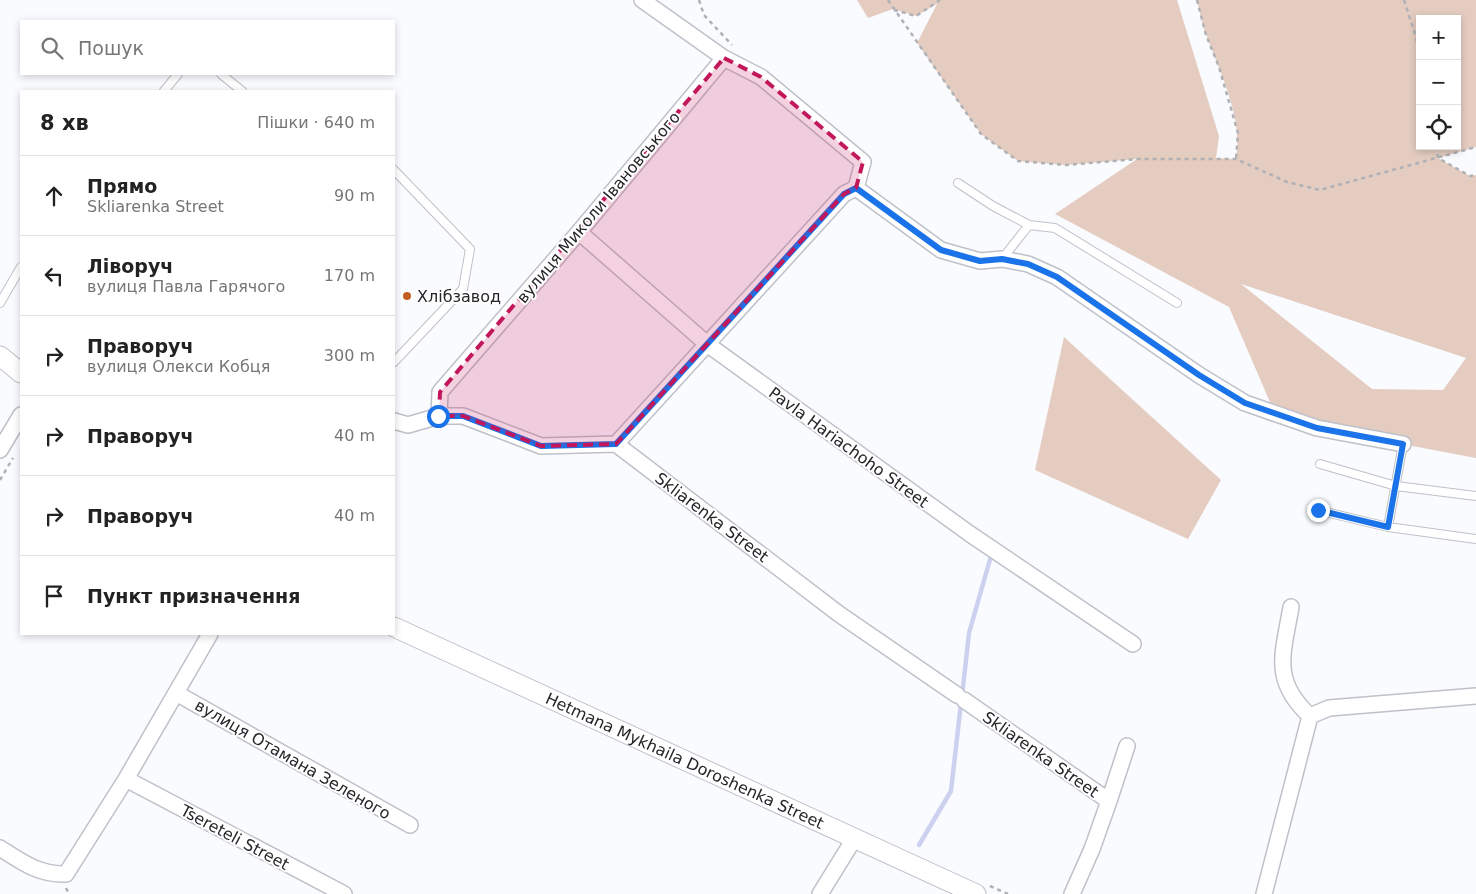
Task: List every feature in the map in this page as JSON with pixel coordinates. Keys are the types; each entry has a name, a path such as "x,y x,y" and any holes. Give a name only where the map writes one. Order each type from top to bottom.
{"street":[{"path":"395,421 408,425 438,416 463,416 541,446 616,444 844,194 856,188 863,162 761,77 730,54 642,0"},
{"name":"вулиця Миколи Івановського","path":"438,416 440,392 730,54"},
{"path":"856,188 941,250 980,261 1002,259 1028,264 1057,277 1199,375 1245,403 1317,428 1403,444"},
{"name":"Pavla Hariachoho Street","path":"579,232 707,344 970,534 1133,644"},
{"path":"0,356 20,372"},
{"path":"0,450 20,417"},
{"name":"Skliarenka Street","path":"616,444 840,614 1109,801 1092,849 1072,894"},
{"path":"1291,607 1281,663 1286,683 1298,705 1310,716"},
{"name":"Hetmana Mykhaila Doroshenka Street","path":"395,627 976,894"},
{"name":"вулиця Отамана Зеленого","path":"0,848 33,869 52,875 66,874 126,779 209,635"},
{"name":"вулиця Отамана Зеленого","path":"176,693 410,825"},
{"path":"1310,716 1329,708 1476,696"},
{"path":"1264,894 1310,716"},
{"path":"1109,801 1127,746"},
{"name":"Tsereteli Street","path":"126,779 344,894"},
{"path":"820,894 854,838"}],"lane":[{"path":"165,90 177,75"},
{"path":"222,75 241,90"},
{"path":"395,171 470,249 464,289 395,361"},
{"path":"958,183 993,206 1029,225 1055,228 1177,303"},
{"path":"1002,259 1029,225"},
{"path":"0,303 20,269"},
{"path":"1388,527 1403,444"},
{"path":"1320,464 1396,486 1476,496"},
{"path":"1318,510 1388,527 1476,539"}],"path":[{"path":"699,0 704,15 730,54"},
{"path":"888,0 981,134 1018,160 1066,165 1138,159 1236,159 1287,182 1320,190 1476,148"},
{"path":"893,9 916,16 940,0"},
{"path":"1197,0 1206,35 1219,67 1238,133 1236,159"},
{"path":"1404,0 1416,38"},
{"path":"1437,150 1438,158"},
{"path":"1438,158 1470,176 1476,175"},
{"path":"0,480 17,451"}],"highlighted area":[{"path":"724,58 761,77 863,162 856,188 844,194 616,444 541,446 463,416 439,416 440,392"}],"shaded area":[{"path":"857,0 1177,0 1219,136 1216,158 1236,159 1237,144 1234,112 1204,28 1197,0 1476,0 1476,147 1438,158 1470,176 1476,175 1476,458 1317,428 1276,416 1229,307 1055,214 1137,159 1066,165 1018,161 981,134 917,43 937,4 916,16 893,9 868,18","holes":["1241,284 1466,358 1443,390 1372,389"]},
{"path":"1064,337 1221,480 1188,539 1035,470"}],"waterway":[{"path":"962,696 969,633 991,556"},
{"path":"919,845 951,791 961,703"}],"place":[{"name":"Хлібзавод","path":"407,296"}],"route":[{"path":"438,416 463,416 541,446 616,444 844,194 856,188 941,250 980,261 1002,259 1028,264 1057,277 1199,375 1245,403 1276,416 1317,428 1403,444 1388,527 1318,510"}]}
